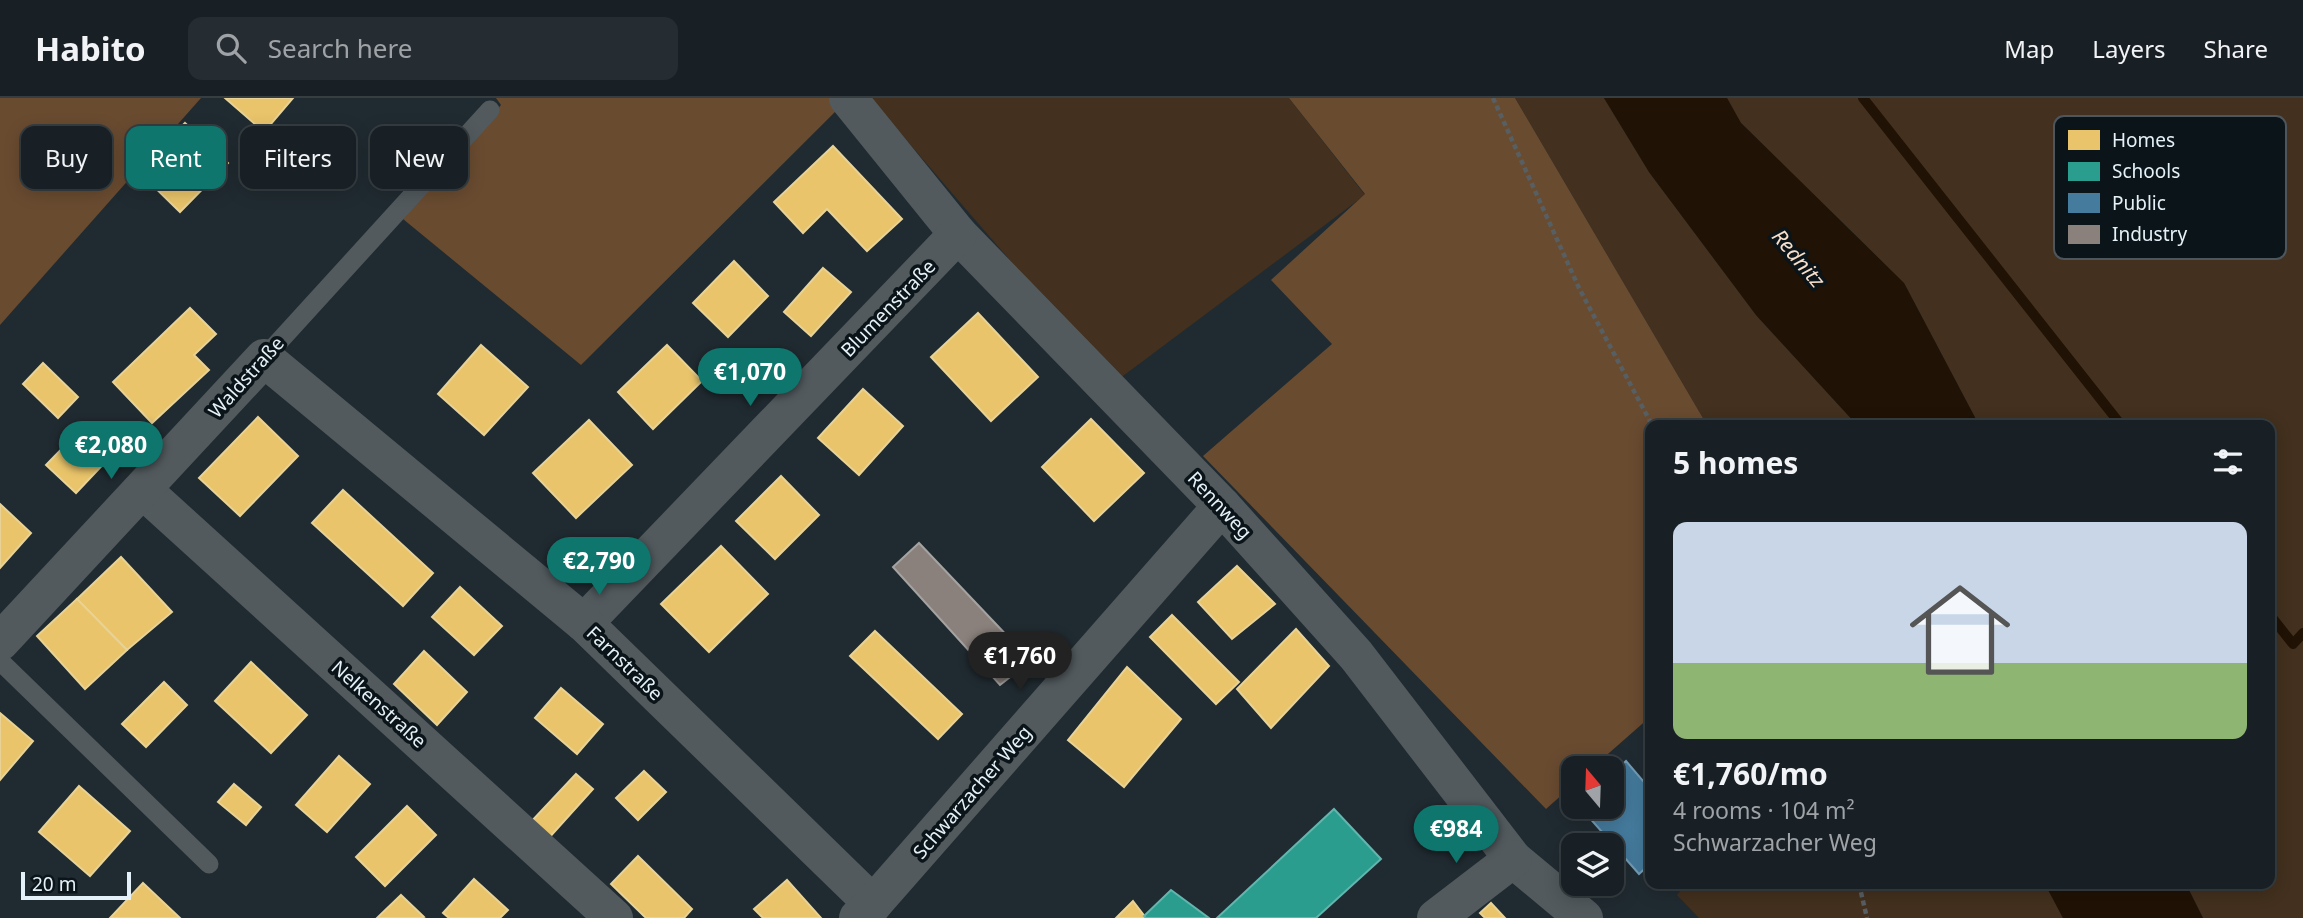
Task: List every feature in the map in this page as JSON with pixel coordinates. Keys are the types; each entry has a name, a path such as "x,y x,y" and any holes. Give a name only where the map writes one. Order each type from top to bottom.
{"street":[{"name":"Rennweg","path":"848,98 958,234 1222,506 1356,655 1513,859 1584,918"},
{"name":"Blumenstraße","path":"584,623 958,234"},
{"name":"Waldstraße","path":"0,642 264,358"},
{"name":"Farnstraße","path":"264,358 584,623 866,911"},
{"name":"Nelkenstraße","path":"143,490 614,918"},
{"name":"Schwarzacher Weg","path":"866,911 1222,506"},
{"path":"1436,918 1513,859"}],"lane":[{"name":"Waldstraße","path":"264,358 490,110"},
{"path":"0,661 209,864"}],"path":[{"path":"1493,98 1579,288 1648,420"},
{"path":"1860,889 1867,918"}],"shaded area":[{"path":"0,98 201,98 176,126 126,126 126,183 0,325"},
{"path":"496,98 849,98 581,365 403,219 429,189 468,189 468,143 501,105"},
{"path":"870,98 1289,98 1365,195 1115,382"},
{"path":"1289,98 1515,98 1704,420 1645,420 1645,721 1606,756 1561,756 1561,796 1546,809 1203,456 1332,344 1271,280 1365,194"},
{"path":"1515,98 1604,98 1649,172 1756,315 1852,420 1704,420"},
{"path":"1727,98 2303,98 2303,918 2203,918 2188,889 2275,889 2275,420 1976,420 1904,283 1740,122"},
{"path":"1682,889 2048,889 2063,918 1699,918 1677,895"}],"water":[{"name":"Rednitz","path":"1604,98 1727,98 1741,123 1904,283 1976,420 1852,420 1756,315 1649,172"},
{"path":"2048,889 2188,889 2203,918 2063,918"}],"building: Homes":[{"path":"225,98 293,98 269,126 257,126"},
{"path":"833,146 902,219 867,251 827,209 803,233 774,202"},
{"path":"156,189 203,189 180,212"},
{"path":"734,261 768,296 728,337 693,303"},
{"path":"823,268 851,292 811,336 784,312"},
{"path":"190,308 216,334 194,355 209,370 152,423 113,382"},
{"path":"978,313 1038,377 991,421 931,357"},
{"path":"481,345 528,387 484,435 438,394"},
{"path":"667,345 702,381 653,429 618,392"},
{"path":"43,363 78,397 58,418 23,384"},
{"path":"863,389 903,426 859,475 818,438"},
{"path":"258,417 298,456 240,516 199,478"},
{"path":"1091,419 1144,473 1094,521 1042,467"},
{"path":"589,420 632,465 576,518 533,473"},
{"path":"83,427 112,455 76,493 46,465"},
{"path":"781,476 819,515 775,559 736,521"},
{"path":"343,490 433,573 403,606 312,523"},
{"path":"0,504 31,533 0,568"},
{"path":"721,546 768,594 709,652 661,604"},
{"path":"121,557 172,612 127,650 77,599"},
{"path":"1237,566 1275,604 1232,639 1198,602"},
{"path":"460,587 502,626 474,655 432,617"},
{"path":"77,599 127,650 85,689 37,636"},
{"path":"1172,615 1239,682 1216,704 1150,637"},
{"path":"1296,629 1329,666 1271,728 1237,689"},
{"path":"875,631 962,714 938,739 850,656"},
{"path":"424,651 467,692 437,725 394,684"},
{"path":"251,662 307,715 271,753 215,701"},
{"path":"1127,667 1181,719 1124,787 1068,740"},
{"path":"164,682 187,705 146,747 122,724"},
{"path":"561,688 603,724 577,754 535,718"},
{"path":"0,713 33,741 0,780"},
{"path":"339,756 370,784 327,832 296,805"},
{"path":"644,771 666,792 638,820 616,798"},
{"path":"576,774 593,789 547,840 529,824"},
{"path":"234,784 261,807 246,825 218,802"},
{"path":"79,786 130,831 90,876 39,832"},
{"path":"407,806 436,835 385,886 356,857"},
{"path":"638,856 692,909 684,918 646,918 611,884"},
{"path":"474,879 508,910 500,918 449,918 443,913"},
{"path":"787,880 821,918 763,918 754,909"},
{"path":"143,883 180,918 110,918"},
{"path":"401,895 424,917 377,918"},
{"path":"1133,901 1146,918 1116,918"},
{"path":"1491,903 1505,918 1485,918 1480,913"}],"building: Schools":[{"path":"1334,809 1381,859 1316,918 1217,918"},
{"path":"1171,890 1209,918 1146,918 1144,916"}],"building: Public":[{"path":"1626,761 1645,783 1645,869 1639,874 1624,857 1624,833 1603,833 1591,819 1624,819"}],"building: Industry":[{"path":"919,543 1031,661 1000,685 893,567"}],"waterway":[{"path":"1863,98 2117,420"},
{"path":"2275,621 2293,644 2303,633"}]}
